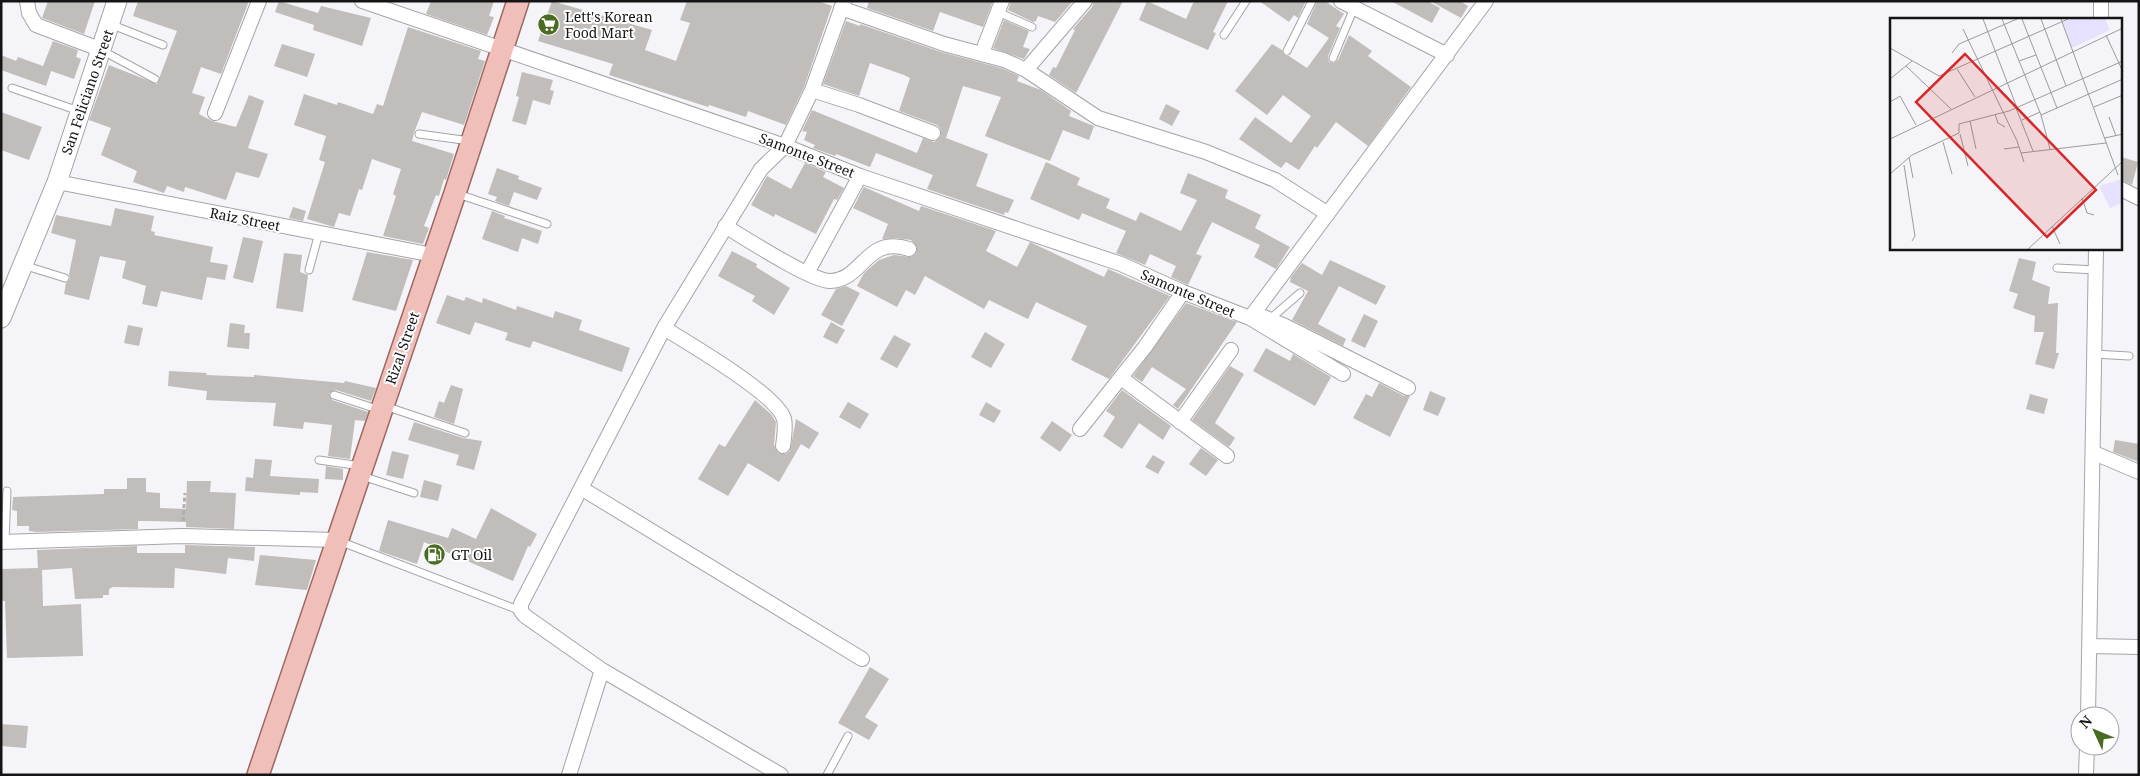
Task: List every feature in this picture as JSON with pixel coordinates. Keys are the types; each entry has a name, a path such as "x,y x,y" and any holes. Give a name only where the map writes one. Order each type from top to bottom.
{"main road":[{"name":"San Feliciano Street","path":"3,310 57,182 117,1"},
{"name":"Rizal Street","path":"258,775 433,255 456,193 518,1"}],"street":[{"path":"27,1 29,13 36,24 102,50"},
{"path":"215,114 259,1"},
{"name":"Samonte Street","path":"362,1 785,146 860,176 1121,264 1183,292 1252,316"},
{"path":"1026,70 1085,1"},
{"path":"1340,1 1447,55"},
{"path":"1252,316 1486,1"},
{"path":"2101,18 2102,1"},
{"path":"781,775 602,670 521,611 521,604 664,328 761,169 785,146 812,90 842,5 944,44 982,53 1026,70 1098,118 1206,152 1266,177 1328,214"},
{"path":"982,53 1000,7"},
{"path":"812,90 859,105 933,133"},
{"path":"807,273 860,176"},
{"name":"Raiz Street","path":"57,182 433,255"},
{"path":"2122,190 2139,198"},
{"path":"725,226 820,280 842,279 884,245 896,245 909,249"},
{"path":"2088,706 2096,250"},
{"path":"1080,429 1121,378 1183,292"},
{"path":"1252,316 1270,320 1408,388"},
{"path":"1252,316 1343,374"},
{"path":"664,328 719,362 778,407 784,419 783,446"},
{"path":"1180,422 1231,350"},
{"path":"1121,378 1227,456"},
{"path":"2094,453 2139,472"},
{"path":"581,488 862,659"},
{"path":"3,542 183,536 337,540"},
{"path":"2090,646 2139,646"},
{"path":"569,775 602,670"},
{"path":"2086,775 2087,756"}],"lane":[{"path":"1224,35 1246,1"},
{"path":"1287,51 1312,1"},
{"path":"1000,7 1032,27"},
{"path":"1333,58 1354,8"},
{"path":"110,24 163,45"},
{"path":"102,50 155,79"},
{"path":"12,88 79,111"},
{"path":"419,134 473,141"},
{"path":"456,193 547,224"},
{"path":"309,270 319,233"},
{"path":"23,265 65,278"},
{"path":"2056,268 2096,270"},
{"path":"1270,320 1300,294"},
{"path":"2094,354 2129,356"},
{"path":"334,395 465,433"},
{"path":"319,460 360,471 414,493"},
{"path":"3,542 7,491"},
{"path":"337,540 521,611"},
{"path":"826,775 848,736"}],"path":[{"path":"183,536 185,493"}],"building":[{"path":"48,1 95,1 84,34 42,18"},
{"path":"138,1 249,1 221,74 201,67 192,93 205,97 199,114 212,121 236,127 249,95 264,101 248,148 268,154 259,178 236,172 226,200 185,187 184,192 167,186 164,193 133,182 137,171 101,155 111,128 89,120 109,65 157,84 177,31 133,16"},
{"path":"279,1 318,13 321,6 371,18 362,46 313,30 314,25 275,12"},
{"path":"431,1 494,1 489,16 494,17 487,35 426,14"},
{"path":"552,1 652,30 645,50 676,61 690,23 680,20 687,1 818,1 832,6 804,87 786,125 748,111 746,117 709,105 708,107 609,75 613,64 538,41"},
{"path":"869,1 993,1 983,27 940,12 933,31 867,8"},
{"path":"1011,1 1073,1 1055,22 1038,16 1036,21 1033,22 1008,10"},
{"path":"1094,1 1123,1 1076,93 1049,75 1053,67 1056,68 1075,30 1073,29 1092,7"},
{"path":"1147,1 1186,19 1194,1 1228,1 1213,32 1216,33 1208,50 1139,20"},
{"path":"1259,1 1306,1 1298,18 1294,15 1289,22"},
{"path":"1317,1 1325,1 1344,14 1336,26 1340,28 1328,56 1329,62 1334,63 1338,60 1349,35 1372,51 1368,56 1411,87 1368,146 1336,122 1317,148 1315,146 1299,170 1286,162 1281,168 1239,139 1255,117 1291,143 1311,116 1283,95 1267,115 1235,91 1272,44 1282,50 1284,55 1289,56 1307,68 1329,38 1307,24"},
{"path":"1391,1 1427,1 1440,8 1432,23"},
{"path":"1430,1 1460,1 1468,6 1461,18"},
{"path":"1004,20 1029,31 1023,47 1030,49 1024,59 993,48"},
{"path":"846,21 941,52 1001,68 1019,76 1017,81 1041,90 1071,111 1069,116 1094,126 1089,140 1063,130 1050,161 985,136 1001,97 963,86 946,138 988,154 976,186 1014,200 1008,213 1005,212 1004,215 927,189 933,175 876,153 870,167 836,154 835,156 813,148 815,145 804,140 807,132 802,131 812,110 917,153 923,138 934,142 941,136 940,128 937,125 899,111 910,78 904,75 870,63 859,96 823,84"},
{"path":"408,27 481,51 478,59 485,61 464,125 422,112 414,133 412,141 454,154 446,180 444,179 439,196 436,195 424,226 429,228 423,244 383,236 396,196 393,194 401,169 372,159 362,190 359,189 350,216 339,213 334,227 307,219 325,162 319,160 326,136 294,125 304,94 337,105 338,102 373,114 377,104 383,106"},
{"path":"53,41 78,50 76,57 81,59 74,79 51,71 46,86 1,70 1,55 16,61 18,57 43,66"},
{"path":"282,44 315,54 307,77 274,66"},
{"path":"522,72 553,80 550,90 554,91 550,105 533,100 526,125 512,121 519,97 516,96"},
{"path":"1166,104 1180,111 1172,126 1159,119"},
{"path":"1,112 42,127 29,160 1,150"},
{"path":"2122,157 2138,162 2132,185 2122,180"},
{"path":"1046,162 1080,178 1077,185 1110,199 1106,208 1136,221 1140,212 1181,231 1197,200 1180,193 1188,173 1228,190 1225,198 1261,215 1255,228 1290,247 1276,269 1254,257 1260,245 1212,222 1196,254 1202,256 1188,285 1171,277 1176,266 1150,254 1145,265 1116,253 1126,231 1082,213 1079,220 1030,199"},
{"path":"805,163 826,172 823,177 844,188 837,200 834,199 816,234 775,214 774,217 751,205 767,176 791,189"},
{"path":"497,168 519,176 518,179 542,188 537,200 514,192 509,206 495,201 497,197 488,194"},
{"path":"864,187 919,211 921,206 996,231 986,251 1017,267 1030,242 1104,277 1108,269 1170,296 1109,379 1071,360 1087,326 1036,302 1028,319 989,300 984,309 925,276 915,295 906,290 897,307 857,286 864,273 879,260 894,255 911,257 916,254 917,247 911,240 882,239 888,224 853,208"},
{"path":"293,207 306,211 303,221 289,218"},
{"path":"115,208 154,216 151,231 155,232 154,235 213,247 210,262 228,265 225,280 207,277 202,300 161,291 157,307 142,304 146,286 122,278 126,261 100,256 89,300 64,294 66,283 70,279 69,274 76,240 51,233 56,215 111,226"},
{"path":"492,211 505,216 504,218 542,231 538,244 522,238 518,252 482,239"},
{"path":"243,237 263,241 253,283 233,278"},
{"path":"732,251 757,264 756,267 790,288 774,315 752,301 755,296 718,276"},
{"path":"367,252 413,260 396,311 352,300"},
{"path":"284,253 302,255 300,272 308,275 303,312 276,308"},
{"path":"2019,258 2036,262 2032,280 2050,287 2048,304 2058,303 2056,353 2059,353 2054,369 2035,364 2044,332 2034,332 2035,316 2013,308 2018,294 2009,291"},
{"path":"1330,260 1386,286 1376,305 1339,286 1318,324 1346,339 1343,346 1292,320 1308,291 1290,282 1291,277 1302,263 1322,275"},
{"path":"846,286 860,293 842,326 821,315 836,289"},
{"path":"447,295 464,301 466,297 482,303 483,298 516,310 517,306 553,318 555,311 582,320 579,330 630,348 622,372 533,341 530,348 505,340 508,333 475,322 470,335 436,323"},
{"path":"1186,303 1237,322 1178,409 1173,405 1186,389 1152,367 1142,382 1133,376"},
{"path":"1364,314 1378,321 1365,348 1351,341"},
{"path":"831,322 845,330 837,344 823,337"},
{"path":"230,323 245,325 244,333 250,333 249,349 227,347"},
{"path":"128,325 143,328 139,346 124,343"},
{"path":"985,332 1005,344 991,368 971,357"},
{"path":"894,335 911,344 897,368 880,359"},
{"path":"1266,348 1290,361 1293,354 1331,377 1315,406 1253,371"},
{"path":"1230,366 1244,374 1215,423 1235,438 1229,447 1192,420"},
{"path":"169,371 207,373 206,375 254,377 254,375 344,383 345,381 376,388 371,401 336,390 329,393 332,400 368,412 365,421 355,420 350,459 328,456 332,425 304,422 303,429 273,426 276,403 206,400 207,391 168,386"},
{"path":"1379,383 1404,396 1410,396 1390,437 1353,418 1366,394 1372,397"},
{"path":"451,385 463,389 454,424 434,417 439,401 444,403"},
{"path":"1122,390 1171,426 1163,440 1139,423 1122,449 1103,436 1115,417 1106,411"},
{"path":"1430,391 1446,398 1438,416 1423,410"},
{"path":"2030,394 2048,399 2044,414 2026,409"},
{"path":"755,400 771,414 776,422 774,445 778,453 786,454 790,451 796,419 819,433 809,449 801,444 779,482 748,463 728,496 698,479 719,444 725,447"},
{"path":"848,402 869,414 860,429 839,417"},
{"path":"986,402 1001,411 994,423 979,415"},
{"path":"1052,421 1072,435 1060,452 1040,438"},
{"path":"414,422 463,438 482,441 474,470 456,465 459,455 408,440"},
{"path":"2115,440 2139,444 2139,462 2113,452"},
{"path":"1201,448 1218,460 1206,476 1189,464"},
{"path":"392,451 409,455 403,479 386,475"},
{"path":"1153,455 1165,462 1158,474 1145,467"},
{"path":"255,459 272,460 270,476 319,479 318,493 300,492 300,495 245,491 246,477 253,478"},
{"path":"326,466 343,469 343,480 325,479"},
{"path":"127,478 146,478 146,492 160,493 160,508 186,509 187,481 211,481 210,492 236,493 234,529 186,527 186,522 147,521 138,521 138,529 37,532 29,531 29,526 17,526 17,511 12,510 13,497 104,494 104,489 127,489"},
{"path":"424,480 442,485 438,501 420,497"},
{"path":"491,508 537,534 530,547 528,546 513,581 424,542 417,564 379,551 388,520 448,538 452,528 476,539"},
{"path":"185,545 255,547 254,561 228,558 226,574 175,568 174,588 113,587 109,589 109,595 103,595 103,598 75,599 72,568 42,570 43,606 81,604 83,656 7,658 5,601 1,601 1,569 38,568 37,550 137,546 137,553 185,553"},
{"path":"260,555 316,560 307,590 255,585"},
{"path":"870,667 889,679 865,717 878,725 869,740 838,723"},
{"path":"1,724 28,726 26,748 1,746"}],"place":[{"name":"Lett's Korean Food Mart","path":"549,24"},
{"name":"GT Oil","path":"435,554"}]}
